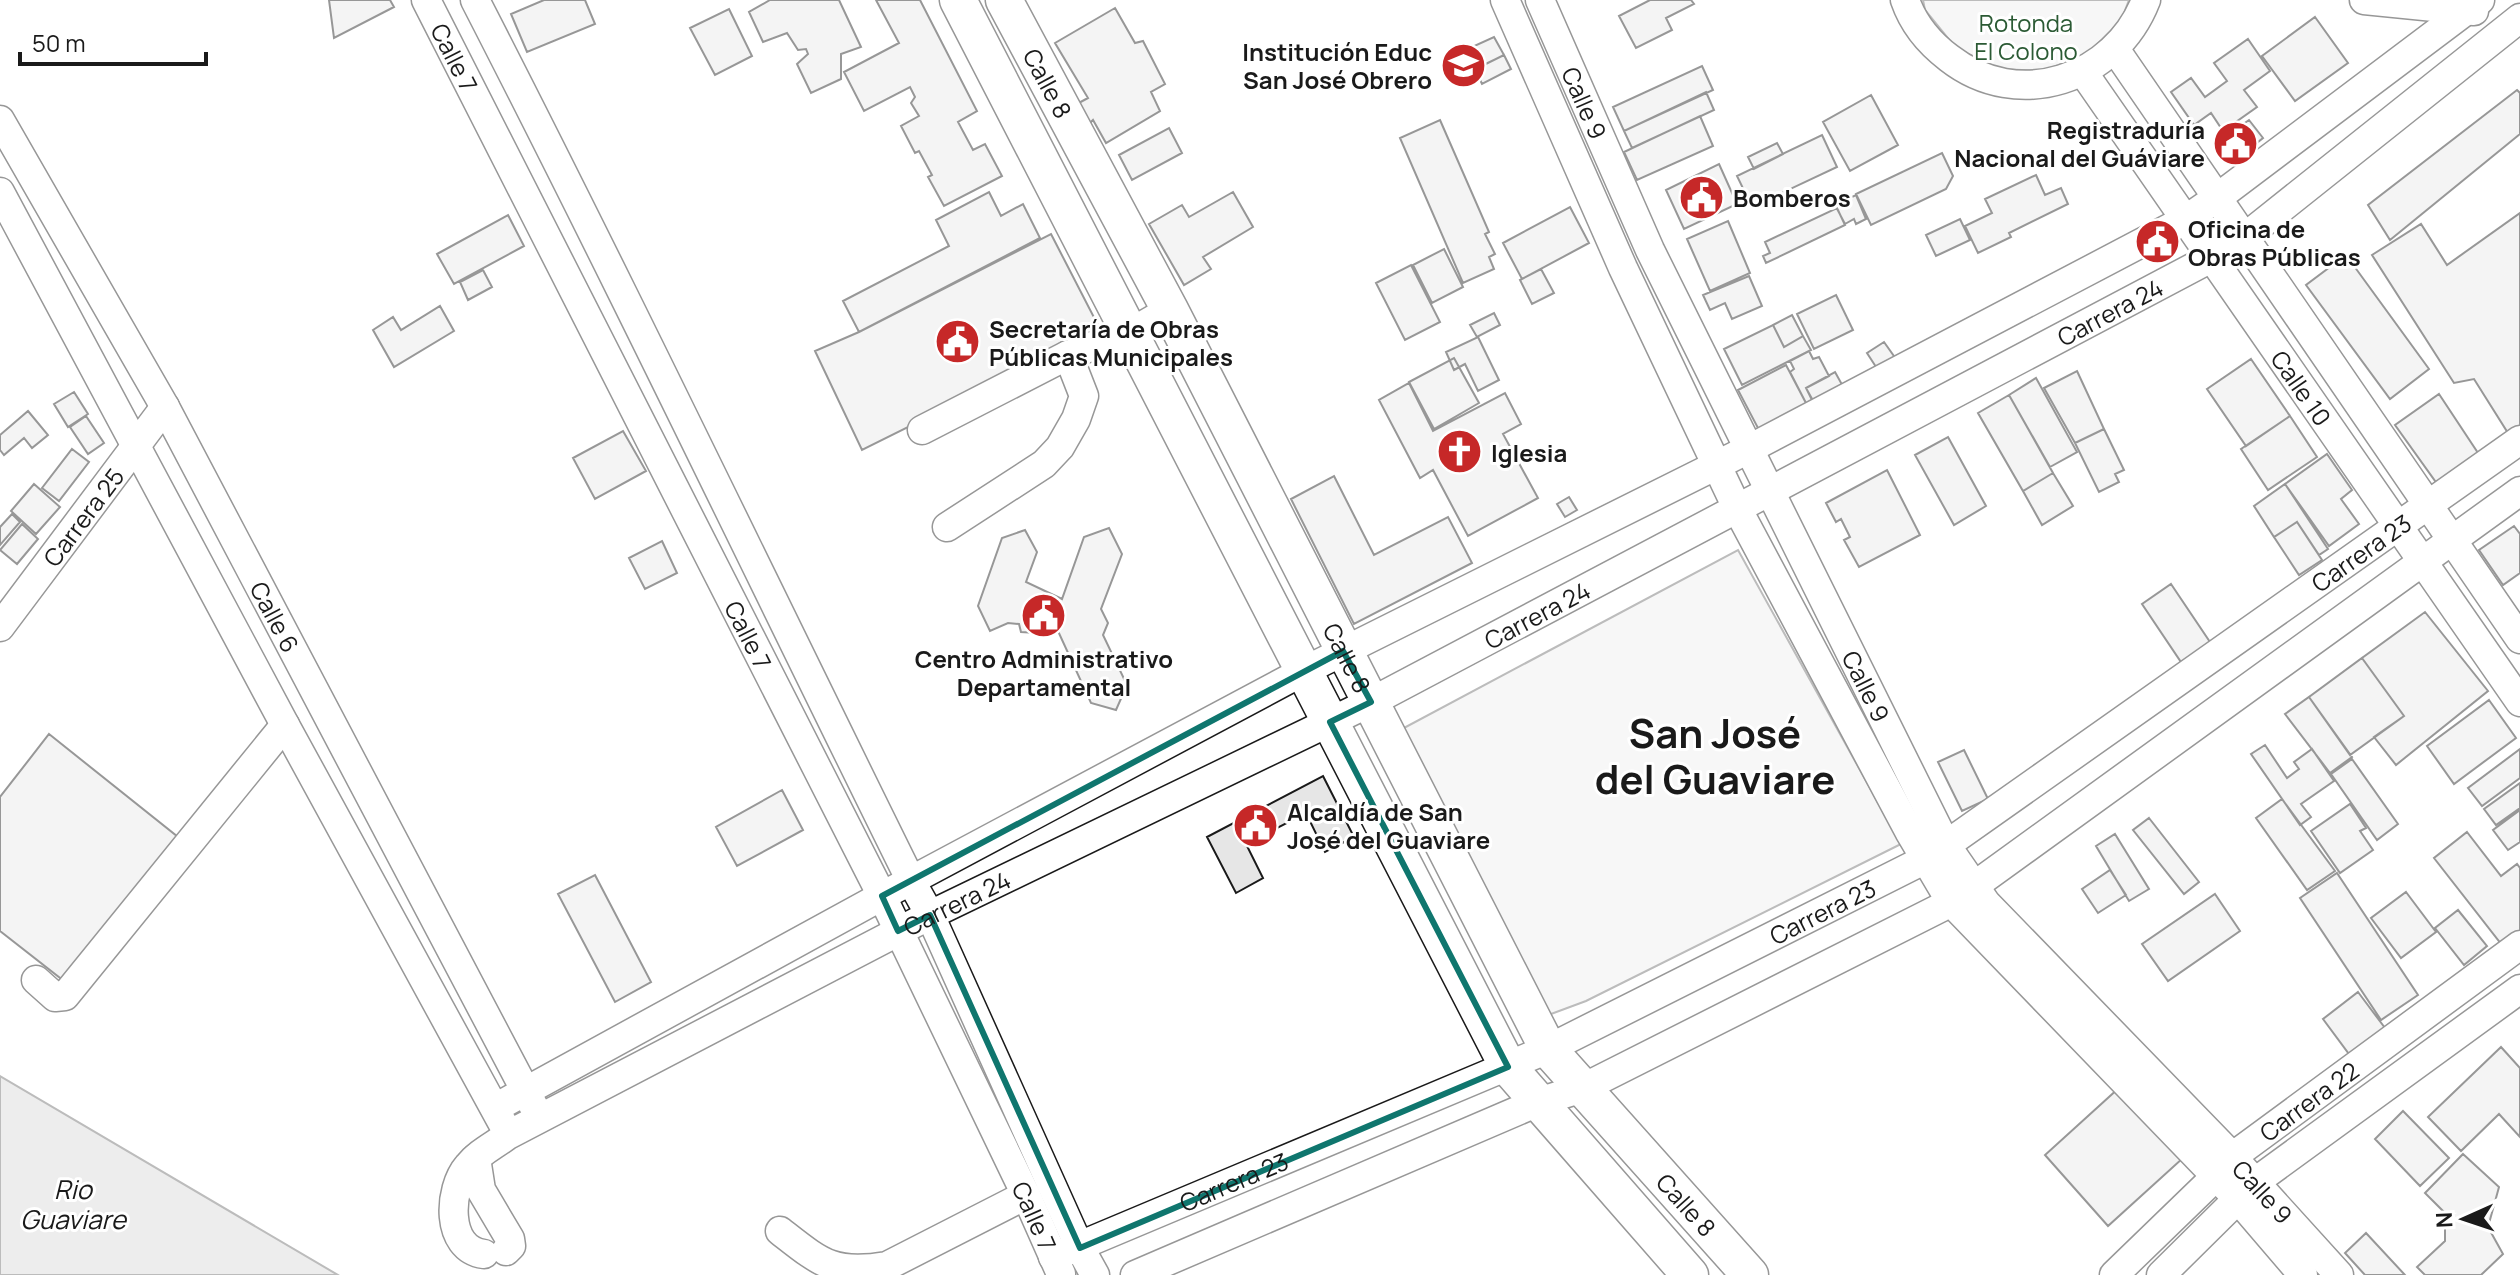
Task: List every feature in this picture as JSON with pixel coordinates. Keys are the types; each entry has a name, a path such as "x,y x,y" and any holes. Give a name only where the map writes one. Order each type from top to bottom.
{"main road":[{"name":"Calle 8","path":"958,0 1508,1067 1690,1275"},
{"name":"Calle 8","path":"1004,0 1170,310 1548,1049 1750,1275"}],"street":[{"name":"Calle 7","path":"426,0 882,896 1026,1195 1065,1260 1095,1275"},
{"name":"Calle 7","path":"475,0 584,212 739,533 930,915 1065,1260"},
{"name":"Calle 9","path":"1505,0 1623,268 1737,508 1962,894 2246,1190 2339,1275"},
{"name":"Calle 9","path":"1540,0 1650,250 1771,490 1935,852"},
{"path":"1905,0 1920,30 1958,66 1982,77 2007,83 2033,84 2058,81 2083,72 2115,49 2139,18 2146,0"},
{"path":"2364,0 2472,5 2520,12"},
{"name":"Carrera 24","path":"495,1108 882,896 1304,671 1718,465 2185,220 2472,5"},
{"name":"Carrera 24","path":"476,1158 508,1135 898,931 1371,702 2211,258 2244,238 2520,18"},
{"name":"Calle 10","path":"2115,49 2520,639"},
{"name":"Calle 10","path":"2083,72 2520,702"},
{"name":"Calle 6","path":"2,132 165,407 524,1091 541,1118"},
{"name":"Calle 6","path":"0,192 508,1135"},
{"path":"544,228 584,212"},
{"path":"1623,268 1650,250"},
{"path":"922,430 1068,355 1130,333 1170,310"},
{"path":"947,527 1044,464 1060,447 1076,419 1084,396 1068,355"},
{"name":"Carrera 25","path":"0,627 165,407"},
{"name":"Carrera 23","path":"1065,1260 1548,1049 1935,852 2520,440"},
{"name":"Carrera 23","path":"1135,1275 1538,1102 1583,1088 1962,894 2520,491"},
{"path":"707,548 739,533"},
{"path":"36,980 55,997 65,996 285,725"},
{"name":"Carrera 22","path":"2114,1275 2224,1166 2520,945"},
{"name":"Carrera 22","path":"2161,1275 2246,1190 2520,989"},
{"path":"476,1158 481,1190 510,1239 511,1246 495,1252 470,1251 461,1242 456,1228 455,1195 467,1167 476,1158"},
{"name":"Calle 9","path":"2246,1190 2303,1275"},
{"path":"780,1231 815,1258 851,1271 866,1270 887,1266 1026,1195"}],"highlighted area":[{"path":"1343,651 1371,702 1330,722 1508,1067 1080,1248 930,915 898,931 882,896"}],"shaded area":[{"name":"Rotonda El Colono","path":"1923,0 2129,0 2121,21 2087,54 2043,71 1997,69 1955,47 1925,10"},
{"path":"1738,550 1901,844 1586,1001 1543,1017 1402,729"}],"water":[{"name":"Rio Guaviare","path":"0,1076 338,1275 0,1275"}],"building":[{"path":"329,0 390,0 394,7 334,38"},
{"path":"544,0 585,0 595,24 527,52 511,14"},
{"path":"770,0 839,0 861,47 841,54 841,79 811,93 797,64 808,54 806,49 798,50 787,33 763,42 749,12"},
{"path":"876,0 920,0 977,111 958,122 973,150 985,144 1002,176 944,206 928,177 932,175 919,151 915,153 901,126 919,116 911,103 915,97 910,87 864,111 844,72 899,43"},
{"path":"1650,0 1691,0 1694,4 1666,18 1672,30 1636,48 1619,16"},
{"path":"1115,8 1135,43 1143,41 1165,84 1151,92 1160,111 1106,143 1093,120 1087,126 1075,105 1088,98 1055,43"},
{"path":"729,9 752,56 715,75 690,28"},
{"path":"2315,17 2348,63 2295,101 2262,56"},
{"path":"1494,37 1504,55 1470,72 1461,52"},
{"path":"2248,39 2270,71 2244,90 2257,107 2223,131 2211,113 2194,125 2171,92 2191,78 2205,97 2227,81 2214,63"},
{"path":"1504,55 1511,69 1482,84 1475,69"},
{"path":"1702,66 1713,90 1624,131 1613,107"},
{"path":"2517,90 2520,93 2520,134 2390,240 2368,205"},
{"path":"1706,92 1714,110 1632,148 1624,131"},
{"path":"1871,95 1898,145 1850,171 1823,122"},
{"path":"1700,116 1713,146 1637,180 1624,152"},
{"path":"1440,120 1489,232 1485,234 1495,254 1489,257 1494,269 1463,283 1400,138"},
{"path":"2249,120 2263,138 2253,146 2239,127"},
{"path":"1169,128 1182,153 1132,180 1119,155"},
{"path":"1822,135 1837,167 1752,207 1737,176"},
{"path":"1777,143 1783,154 1754,169 1748,157"},
{"path":"1942,153 1953,176 1946,189 1871,225 1856,194"},
{"name":"Bomberos","path":"1719,164 1737,204 1684,229 1666,190"},
{"path":"2036,175 2045,195 2061,188 2068,204 2009,233 2011,237 1978,253 1965,226 1992,213 1985,199"},
{"path":"989,192 1001,216 1023,204 1040,238 859,332 843,301 949,246 936,220"},
{"path":"1233,192 1253,227 1203,257 1211,269 1184,285 1149,224 1182,205 1189,217"},
{"path":"1856,195 1866,219 1856,224 1854,219 1845,224 1835,205"},
{"path":"1570,207 1589,243 1522,279 1503,243"},
{"path":"1837,208 1845,225 1766,263 1763,256 1770,253 1765,242"},
{"path":"2520,213 2520,425 2508,433 2474,379 2454,383 2372,255 2421,224 2447,265"},
{"path":"508,215 524,246 454,284 437,254"},
{"path":"1960,219 1970,240 1936,256 1926,235"},
{"path":"1728,221 1750,273 1710,291 1687,239"},
{"name":"Secretaría de Obras Públicas Municipales","path":"1051,234 1101,331 862,450 815,351 859,332"},
{"path":"1444,249 1463,287 1432,303 1413,265"},
{"path":"2346,255 2429,369 2390,399 2306,285"},
{"path":"1411,265 1440,322 1405,340 1376,283"},
{"path":"1541,269 1554,293 1532,304 1520,280"},
{"path":"483,270 492,287 468,300 460,282"},
{"path":"1749,276 1762,306 1732,319 1725,303 1710,310 1703,295"},
{"path":"1836,295 1853,330 1814,349 1797,314"},
{"path":"440,306 454,331 394,367 373,330 393,317 401,330"},
{"path":"1494,313 1500,325 1477,337 1470,325"},
{"path":"1792,315 1803,336 1784,347 1773,325"},
{"path":"1773,325 1784,347 1803,336 1811,350 1742,385 1724,349"},
{"path":"1478,337 1499,380 1478,391 1465,364 1454,370 1446,352"},
{"path":"1884,342 1896,359 1878,370 1867,353"},
{"path":"1809,351 1813,359 1819,357 1829,376 1806,388 1813,402 1807,405 1790,372 1794,369 1790,361"},
{"path":"1454,358 1479,403 1434,429 1409,382"},
{"path":"2251,359 2290,416 2246,446 2207,389"},
{"path":"1786,365 1807,405 1759,430 1738,390"},
{"path":"2077,371 2104,429 2075,443 2044,388"},
{"path":"1835,372 1845,390 1816,406 1806,388"},
{"path":"2036,378 2077,452 2050,467 2009,395"},
{"name":"Iglesia","path":"1409,383 1433,431 1505,393 1521,424 1503,434 1538,498 1468,536 1433,470 1420,478 1379,400"},
{"path":"74,392 88,414 68,427 54,404"},
{"path":"2439,394 2480,456 2438,485 2395,425"},
{"path":"2009,395 2053,473 2023,491 1978,413"},
{"path":"28,411 48,435 32,448 24,438 4,455 0,450 0,435"},
{"path":"86,416 104,443 88,454 70,427"},
{"path":"2290,416 2317,457 2268,490 2241,449"},
{"path":"2104,429 2124,470 2115,474 2119,482 2099,492 2075,443"},
{"path":"623,431 646,471 595,499 573,458"},
{"path":"1948,437 1986,506 1954,525 1915,455"},
{"path":"72,449 89,462 59,501 42,488"},
{"path":"2327,454 2352,490 2341,499 2359,524 2329,546 2285,484"},
{"path":"1887,470 1920,535 1859,567 1844,540 1850,537 1841,519 1836,522 1826,503"},
{"path":"2053,473 2073,506 2042,525 2023,491"},
{"path":"1334,476 1374,555 1448,517 1472,563 1354,624 1291,499"},
{"path":"34,484 60,507 36,534 11,511"},
{"path":"2285,484 2328,549 2319,555 2297,522 2274,537 2254,506"},
{"path":"1569,497 1577,510 1565,517 1557,504"},
{"path":"12,514 20,522 0,545 0,527"},
{"path":"2297,522 2322,560 2299,575 2274,537"},
{"path":"22,524 38,539 17,564 0,550"},
{"path":"2514,526 2520,534 2520,573 2503,585 2479,550"},
{"name":"Centro Administrativo Departamental","path":"1109,528 1122,554 1101,609 1108,623 1103,635 1127,685 1116,710 1091,703 1058,631 1043,623 1037,633 1021,632 1019,624 1008,623 990,631 978,606 1002,538 1025,530 1037,552 1026,582 1062,599 1084,537"},
{"path":"662,541 677,573 645,589 629,558"},
{"path":"2171,584 2214,648 2185,668 2142,604"},
{"path":"2425,612 2488,691 2396,765 2374,737 2404,716 2362,658"},
{"path":"2362,658 2404,716 2350,755 2309,697"},
{"path":"2309,697 2352,757 2330,773 2285,714"},
{"path":"2489,700 2516,738 2454,784 2427,746"},
{"path":"49,734 178,837 64,981 0,931 0,797"},
{"path":"2265,745 2287,778 2299,769 2294,762 2312,749 2334,781 2301,804 2311,817 2300,825 2251,754"},
{"path":"2520,749 2520,778 2482,806 2468,788"},
{"path":"1964,750 1988,799 1962,811 1938,762"},
{"path":"2352,759 2398,824 2377,840 2331,774"},
{"name":"Alcaldía de San José del Guaviare","path":"1323,776 1354,837 1325,852 1306,813 1246,844 1263,878 1236,893 1207,837"},
{"path":"2520,783 2520,808 2496,825 2484,809"},
{"path":"782,790 803,830 737,866 716,827"},
{"path":"2282,799 2335,871 2307,890 2256,818"},
{"path":"2350,804 2366,828 2360,831 2373,850 2340,873 2311,831"},
{"path":"2520,810 2520,842 2508,850 2493,830"},
{"path":"2149,818 2199,882 2184,894 2133,830"},
{"path":"2467,832 2501,876 2517,864 2520,868 2520,930 2502,945 2434,858"},
{"path":"2115,834 2149,889 2129,901 2096,846"},
{"path":"2110,870 2126,895 2098,913 2082,889"},
{"path":"2337,873 2418,995 2381,1020 2300,898"},
{"path":"595,875 651,982 615,1002 558,894"},
{"path":"2406,892 2436,932 2401,958 2371,918"},
{"path":"2215,894 2240,931 2168,981 2142,944"},
{"path":"2458,910 2487,946 2464,965 2435,928"},
{"path":"2358,992 2385,1028 2349,1054 2323,1019"},
{"path":"2501,1047 2520,1068 2520,1137 2499,1114 2461,1151 2428,1117"},
{"path":"2120,1087 2183,1158 2108,1226 2045,1155"},
{"path":"2403,1111 2449,1158 2420,1186 2375,1139"},
{"path":"2463,1154 2499,1187 2488,1227 2503,1254 2481,1275 2425,1275 2417,1267 2445,1241 2445,1213 2425,1193"},
{"path":"2366,1233 2405,1275 2365,1275 2345,1253"}],"place":[{"name":"Institución Educ San José Obrero","path":"1463,65"},
{"name":"Registraduría Nacional del Guáviare","path":"2236,143"},
{"name":"Bomberos","path":"1702,197"},
{"name":"Oficina de Obras Públicas","path":"2157,242"},
{"name":"Secretaría de Obras Públicas Municipales","path":"958,342"},
{"name":"Iglesia","path":"1460,452"},
{"name":"Centro Administrativo Departamental","path":"1044,616"},
{"name":"Alcaldía de San José del Guaviare","path":"1256,825"}],"district":[{"name":"San José del Guaviare","path":"1715,755"}]}
